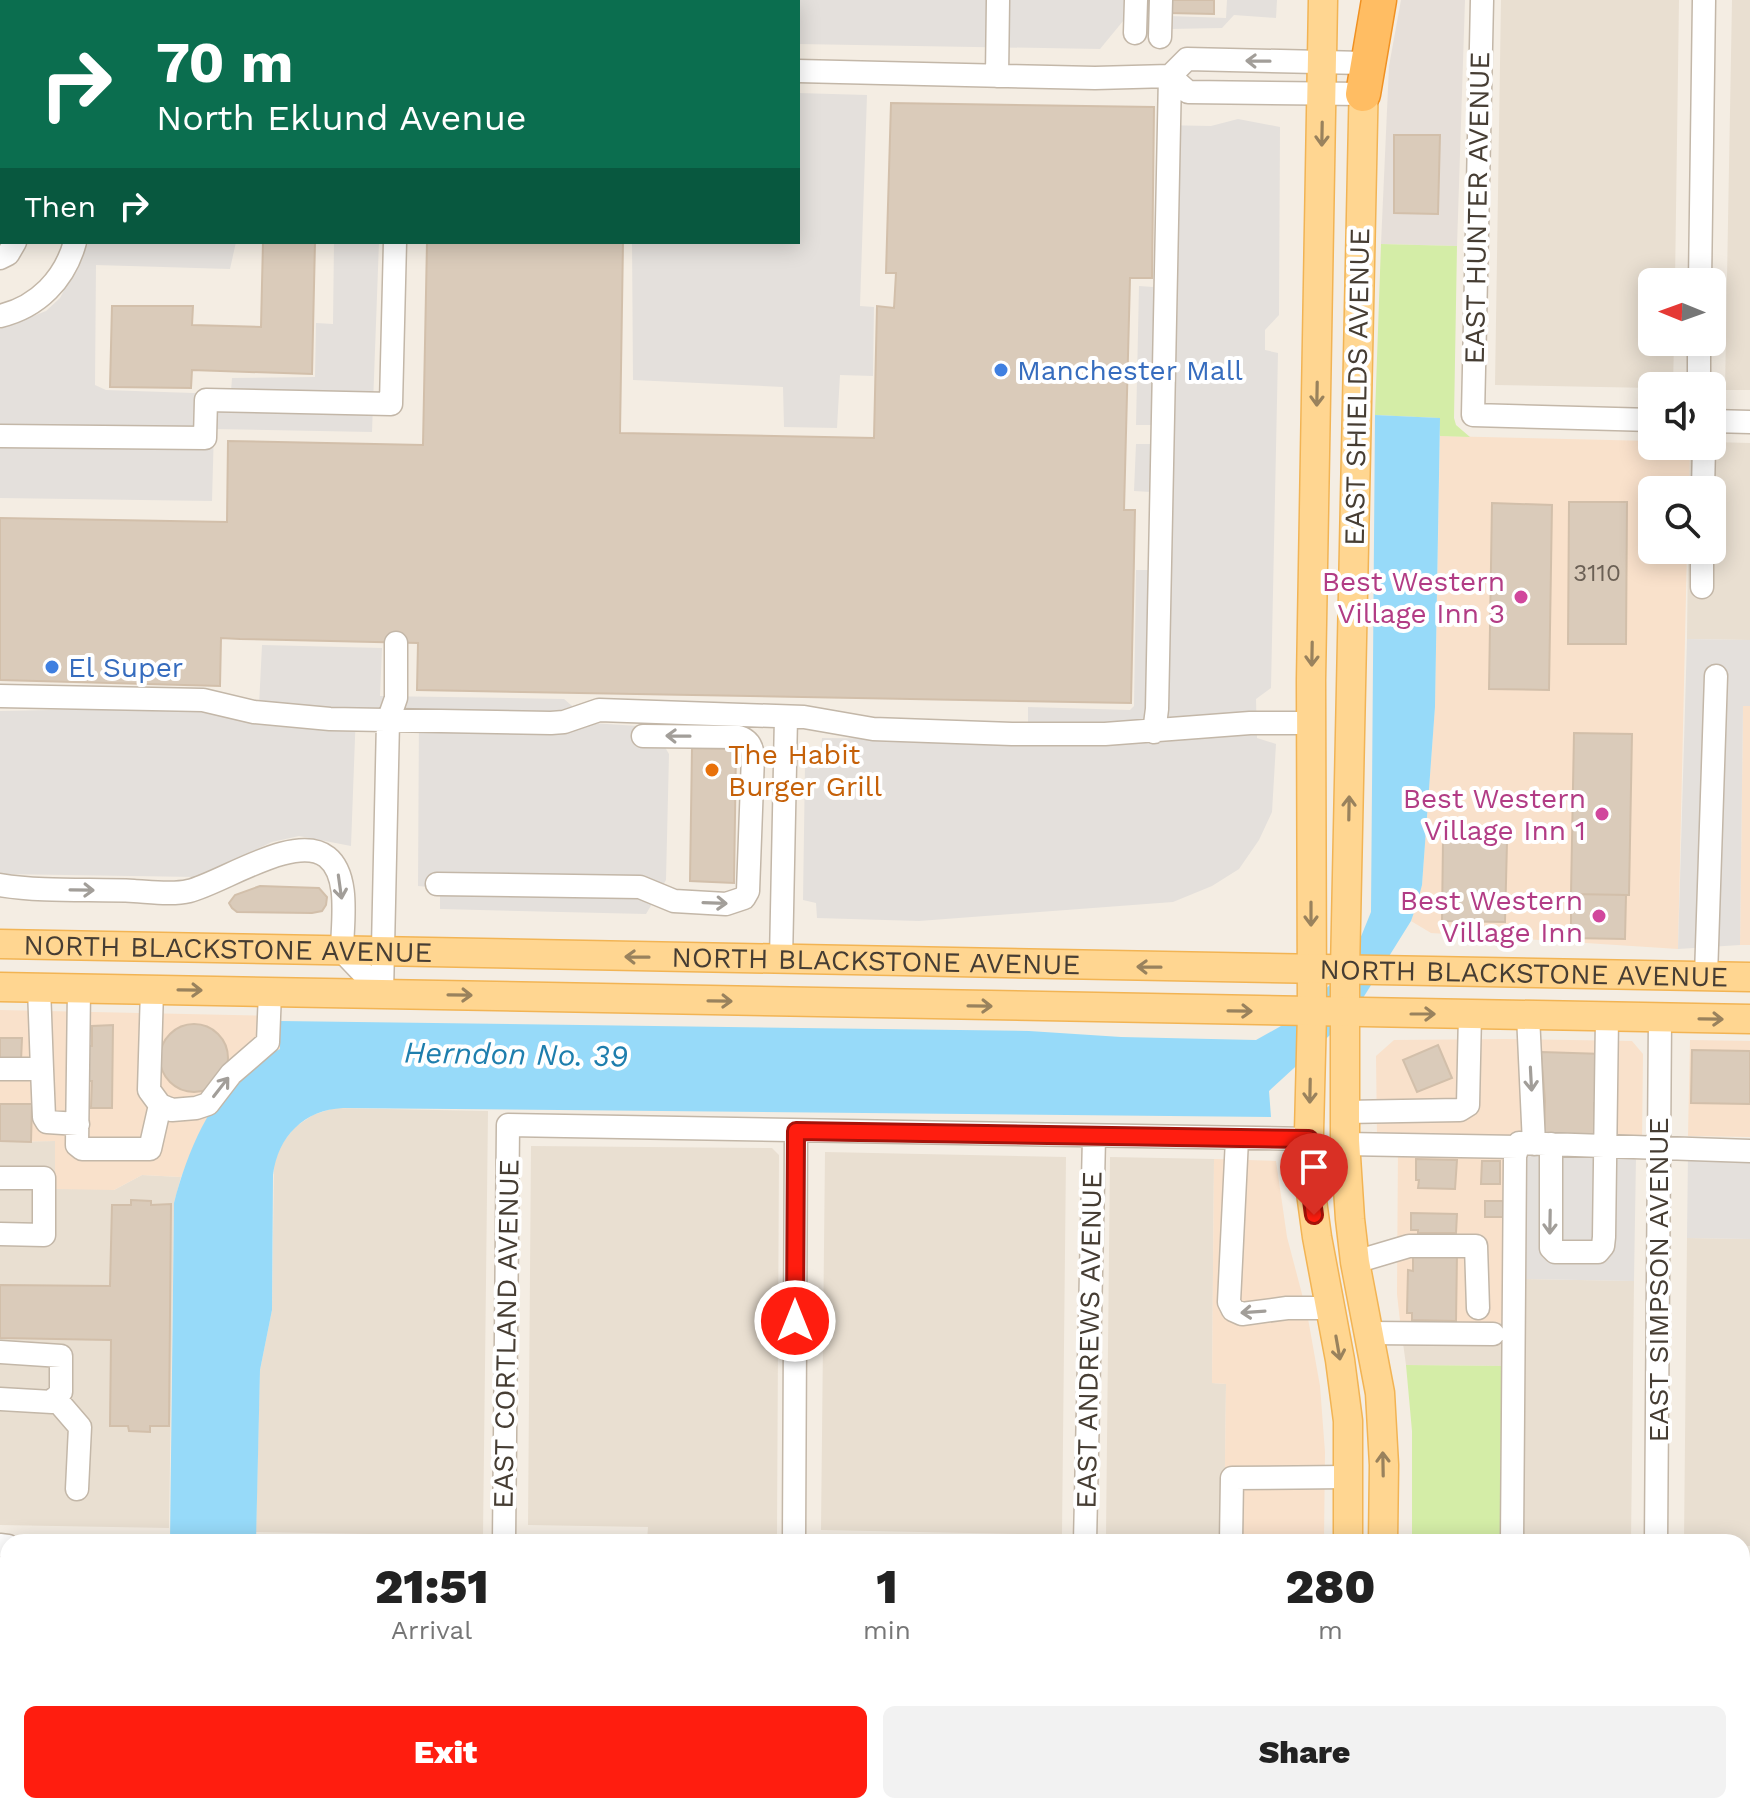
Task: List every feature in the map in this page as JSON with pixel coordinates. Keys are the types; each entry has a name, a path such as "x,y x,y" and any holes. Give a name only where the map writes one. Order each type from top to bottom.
{"highway":[{"path":"1364,78 1379,0"}],"main road":[{"name":"EAST SHIELDS AVENUE","path":"1323,0 1311,723 1312,1013 1308,1171 1348,1421 1348,1534"},
{"name":"EAST SHIELDS AVENUE","path":"1365,0 1345,970 1345,1144 1355,1262 1380,1393 1384,1465 1383,1534"},
{"name":"NORTH BLACKSTONE AVENUE","path":"0,944 1750,977"},
{"path":"0,964 27,964 131,947"},
{"name":"NORTH BLACKSTONE AVENUE","path":"0,987 1345,1014 1750,1019"}],"street":[{"path":"997,76 998,0"},
{"path":"1135,33 1136,0"},
{"path":"1160,37 1161,0"},
{"name":"EAST HUNTER AVENUE","path":"1482,0 1473,415 1638,420"},
{"path":"1700,268 1704,0"},
{"path":"1154,732 1160,613 1170,76 1187,59 1323,63 1364,78"},
{"path":"800,71 1170,76 1188,92 1323,93 1364,78"},
{"path":"0,316 18,311 57,281 70,262 74,244"},
{"path":"0,436 205,438 206,400 391,404 395,244"},
{"path":"1726,421 1750,422"},
{"path":"1702,564 1702,587"},
{"path":"382,993 388,721 396,698 396,643"},
{"path":"1706,976 1716,676"},
{"path":"0,696 203,700 254,712 388,721 551,723 564,722 599,710 804,717 840,726 873,729 1043,734 1154,732 1250,723 1311,723"},
{"path":"781,960 786,717"},
{"path":"437,884 640,887 674,901 726,904 744,898 748,891 752,747 746,739 739,737 643,736"},
{"path":"2,885 51,890 188,892 275,856 315,853 325,856 338,873 342,951 382,993"},
{"path":"39,988 44,1117 47,1122 78,1124"},
{"path":"79,989 77,1145 82,1149 150,1149 160,1105"},
{"path":"152,990 149,1090 160,1105 172,1110 208,1104 231,1074 268,1042 270,992"},
{"path":"1345,1112 1465,1108 1468,1105 1470,1014"},
{"path":"1528,1015 1535,1145 1551,1248 1555,1252 1592,1253 1603,1246 1604,1237 1607,1017"},
{"name":"EAST SIMPSON AVENUE","path":"1656,1534 1660,1018"},
{"path":"0,1069 42,1069"},
{"name":"EAST CORTLAND AVENUE","path":"504,1534 508,1125 796,1131"},
{"path":"794,1534 796,1131 1309,1139"},
{"name":"EAST ANDREWS AVENUE","path":"1085,1534 1094,1137"},
{"path":"1237,1139 1229,1302 1233,1310 1242,1314 1287,1308 1330,1308"},
{"path":"1345,1144 1605,1145 1659,1150 1750,1151"},
{"path":"1512,1534 1515,1156 1535,1145"},
{"path":"0,1178 44,1178 44,1235 0,1234"},
{"path":"1355,1262 1409,1246 1476,1246 1478,1308"},
{"path":"1368,1333 1493,1334"},
{"path":"0,1352 61,1356 61,1392 52,1402 0,1399"},
{"path":"55,1398 80,1427 77,1489"},
{"path":"1231,1534 1232,1478 1348,1477"}],"shaded area":[{"path":"800,0 1129,0 1128,15 1100,49 800,44"},
{"path":"1227,0 1277,0 1276,18 1234,15 1222,28 1169,29 1169,16 1226,18"},
{"path":"1401,0 1465,0 1457,246 1381,244 1389,66"},
{"path":"1501,0 1679,0 1675,268 1638,268 1638,356 1674,356 1673,372 1638,372 1638,388 1495,385"},
{"path":"1732,0 1750,0 1750,390 1726,390"},
{"path":"800,93 867,95 860,306 874,307 873,376 840,375 837,428 784,427 783,387 633,380 632,244 800,244"},
{"path":"1238,119 1280,127 1279,315 1265,330 1265,350 1278,353 1271,688 1256,699 1257,738 1276,744 1272,812 1259,840 1239,869 1212,886 1173,902 919,921 817,918 816,903 803,900 805,764 819,769 822,738 1028,740 1028,707 1130,710 1134,706 1136,570 1149,570 1151,492 1134,491 1136,444 1151,444 1152,425 1136,425 1139,286 1153,287 1155,282 1159,125 1211,126"},
{"path":"88,244 236,244 230,269 96,265 95,385 106,390 193,393 231,391 232,378 315,377 316,323 333,324 334,244 379,244 372,432 214,429 212,501 0,498 0,329 46,311 60,298"},
{"path":"1440,436 1638,441 1638,460 1690,460 1689,476 1638,476 1638,564 1687,564 1678,949 1431,933 1411,921 1422,885 1435,707"},
{"path":"1726,442 1750,443 1750,640 1687,639 1688,564 1726,564 1726,476 1689,476 1690,460 1726,460"},
{"path":"1687,639 1750,640 1750,706 1743,706 1740,945 1678,949"},
{"path":"262,645 382,648 380,696 564,699 592,723 653,727 669,754 666,880 646,914 440,909 440,888 418,886 419,713 356,711 351,846 299,836 272,842 197,877 0,874 0,711 259,706"},
{"path":"1743,706 1750,706 1750,945 1740,945"},
{"path":"0,1010 280,1016 280,1049 252,1064 191,1154 181,1177 142,1175 114,1190 55,1189 55,1141 0,1142"},
{"path":"1394,1040 1632,1041 1643,1054 1642,1142 1377,1137 1376,1056"},
{"path":"1690,1040 1750,1041 1750,1137 1688,1136"},
{"path":"334,1108 488,1111 483,1534 256,1532 260,1370 272,1310 274,1164 281,1145 295,1127 313,1115"},
{"path":"55,1141 114,1190 142,1175 181,1177 174,1203 169,1528 0,1525 0,1142"},
{"path":"531,1146 772,1148 779,1155 777,1534 648,1534 648,1527 528,1525"},
{"path":"1398,1146 1510,1147 1508,1323 1400,1321 1397,1294"},
{"path":"1688,1151 1750,1152 1750,1239 1687,1238"},
{"path":"825,1152 1066,1157 1062,1534 821,1530"},
{"path":"1523,1154 1636,1157 1634,1281 1523,1279"},
{"path":"1110,1157 1214,1159 1212,1383 1226,1384 1224,1534 1106,1534"},
{"path":"1214,1159 1276,1161 1287,1237 1307,1313 1320,1386 1325,1452 1324,1534 1224,1534 1226,1384 1212,1383"},
{"path":"1687,1238 1750,1239 1750,1534 1684,1534"},
{"path":"1523,1279 1634,1281 1631,1534 1520,1534"},
{"path":"1400,1321 1508,1323 1508,1366 1406,1365"}],"green space":[{"path":"1381,244 1457,246 1454,418 1456,425 1470,437 1440,436 1439,418 1375,415"},
{"path":"1406,1365 1508,1366 1506,1534 1412,1534 1412,1431"}],"water":[{"name":"Herndon No. 39","path":"1375,415 1440,418 1435,707 1422,885 1411,921 1353,1014 1269,1091 1271,1117 343,1108 316,1114 287,1137 273,1175 272,1310 260,1370 256,1534 170,1534 174,1203 193,1145 212,1109 237,1077 255,1062 280,1049 280,1021 1029,1031 1256,1040 1288,1022 1331,984 1360,939 1371,912"}],"building":[{"path":"1169,0 1214,0 1214,14 1169,13"},
{"name":"Manchester Mall","path":"891,103 1154,107 1152,278 1130,278 1124,510 1135,510 1131,703 417,690 418,643 221,638 220,686 0,680 0,518 227,522 228,441 423,445 427,244 623,244 620,433 874,438 877,306 894,308 896,273 886,273"},
{"path":"1394,135 1440,135 1438,214 1394,213"},
{"path":"263,244 315,244 312,374 192,370 191,388 110,387 112,306 193,306 192,325 261,327"},
{"path":"1569,502 1627,502 1626,644 1568,644"},
{"name":"Best Western Village Inn 3","path":"1492,503 1552,505 1549,690 1489,689"},
{"name":"Best Western Village Inn 1","path":"1574,733 1632,734 1629,895 1571,894"},
{"path":"692,748 736,749 734,883 690,881"},
{"path":"1443,841 1507,842 1505,922 1442,921"},
{"path":"260,886 319,888 327,897 326,905 322,911 312,913 237,912 232,908 229,903 235,895"},
{"path":"1571,894 1626,895 1625,939 1571,938"},
{"path":"194,1024 218,1034 228,1058 218,1082 194,1092 170,1082 160,1058 170,1034"},
{"path":"113,1025 112,1108 91,1108 92,1081 87,1081 87,1046 92,1046 92,1026"},
{"path":"0,1038 22,1038 21,1061 0,1060"},
{"path":"1438,1045 1452,1078 1417,1092 1403,1060"},
{"path":"1692,1050 1750,1051 1750,1104 1691,1103"},
{"path":"1541,1052 1603,1054 1599,1103 1594,1103 1594,1139 1544,1139"},
{"path":"0,1104 32,1104 31,1142 0,1141"},
{"path":"1416,1159 1457,1160 1455,1189 1418,1188"},
{"path":"1482,1161 1500,1161 1500,1184 1481,1184"},
{"path":"131,1200 151,1201 151,1205 171,1204 169,1426 150,1426 150,1432 129,1431 128,1426 110,1426 111,1340 0,1338 0,1285 110,1286 112,1205 131,1205"},
{"path":"1485,1201 1503,1201 1503,1217 1485,1217"},
{"path":"1411,1213 1457,1214 1456,1233 1418,1233 1418,1230 1411,1230"},
{"path":"1413,1253 1457,1253 1456,1321 1412,1320 1412,1313 1407,1313 1408,1270 1413,1271"}],"place":[{"name":"Manchester Mall","path":"1001,370"},
{"name":"Best Western Village Inn 3","path":"1521,597"},
{"name":"El Super","path":"52,667"},
{"name":"The Habit Burger Grill","path":"712,770"},
{"name":"Best Western Village Inn 1","path":"1602,814"},
{"name":"Best Western Village Inn","path":"1599,916"}],"route":[{"path":"795,1321 796,1131 1309,1139 1308,1171 1314,1215"}]}
